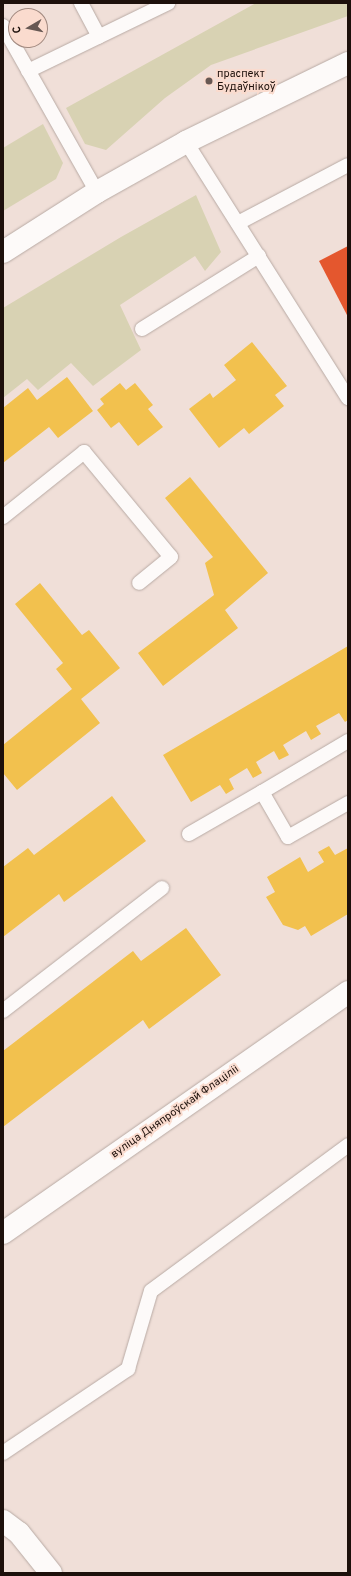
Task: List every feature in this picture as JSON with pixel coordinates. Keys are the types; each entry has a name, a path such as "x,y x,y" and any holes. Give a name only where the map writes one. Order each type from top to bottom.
{"street":[{"path":"3,252 98,192 186,142 348,63"},
{"name":"вуліца Дняпроўскай Флаціліі","path":"3,1232 348,992"},
{"path":"3,1522 19,1533 51,1573"}],"lane":[{"path":"82,3 99,37"},
{"path":"28,71 168,3"},
{"path":"3,26 98,192"},
{"path":"186,142 348,398"},
{"path":"238,223 348,165"},
{"path":"142,329 259,256"},
{"path":"3,517 84,452 171,557 139,583"},
{"path":"189,834 348,741"},
{"path":"262,792 288,837 348,803"},
{"path":"3,1011 162,888"},
{"path":"3,1453 128,1369 151,1291 348,1145"}],"shaded area":[{"path":"256,3 348,3 348,16 211,65 165,98 106,150 85,144 66,108"},
{"path":"43,124 63,163 56,179 3,211 3,148"},
{"path":"196,195 221,252 205,271 195,256 120,305 141,350 93,386 71,363 38,390 27,379 3,398 3,308 121,237"}],"building: Жильё":[{"path":"252,342 287,386 275,395 284,406 249,434 244,428 219,448 189,409 210,393 213,398 236,380 224,365"},
{"path":"67,377 93,411 58,438 49,427 3,463 3,408 28,388 37,400"},
{"path":"120,383 126,390 135,383 153,405 148,409 163,427 138,446 119,422 111,428 97,410 104,404 100,399"},
{"path":"190,477 268,573 225,610 238,628 163,686 138,653 214,595 205,563 213,557 165,498"},
{"path":"40,583 82,635 89,630 120,668 81,699 100,723 17,790 3,773 3,745 72,689 56,669 63,663 15,604"},
{"path":"348,646 348,720 345,722 339,713 316,726 321,734 311,740 306,731 283,745 289,755 279,760 274,751 256,762 262,773 253,778 247,768 229,779 234,789 226,794 220,785 191,802 163,755"},
{"path":"112,796 146,841 64,902 59,894 3,937 3,867 28,848 34,855"},
{"path":"329,846 335,855 348,848 348,914 311,936 305,926 298,930 283,925 266,897 275,892 267,877 300,857 308,872 324,862 318,852"},
{"path":"186,928 221,975 149,1029 143,1020 3,1127 3,1051 133,951 141,961"}],"building: Торговля":[{"path":"348,246 348,317 319,261"}],"place":[{"name":"праспект Будаўнікоў","path":"209,81"}]}
